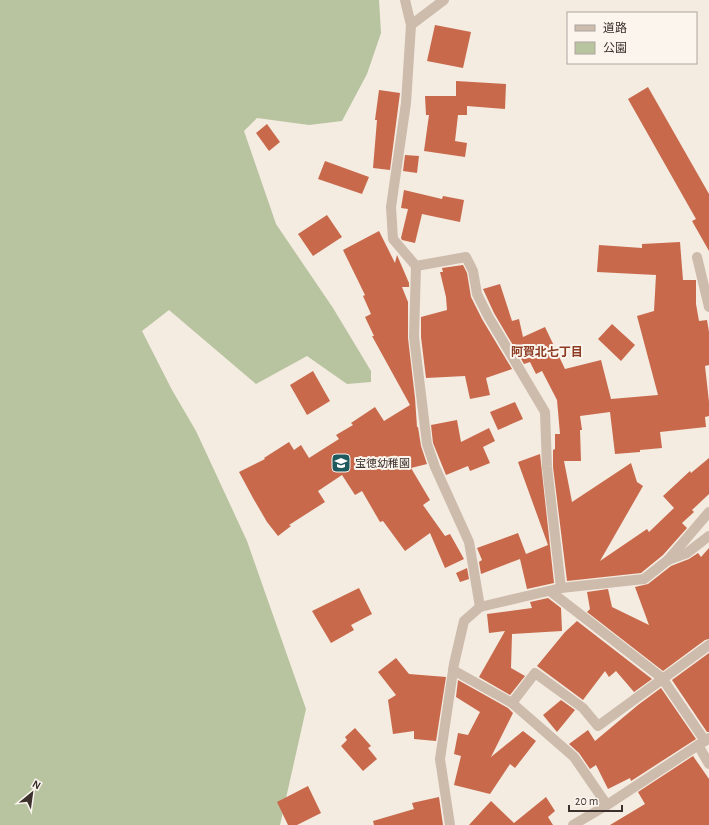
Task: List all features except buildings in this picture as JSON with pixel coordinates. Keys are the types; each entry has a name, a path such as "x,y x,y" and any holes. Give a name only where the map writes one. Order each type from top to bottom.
{"street":[{"path":"405,0 411,25 406,103 392,207 393,239 416,266 414,337 426,444 469,542 480,607"},
{"path":"411,25 444,0"},
{"path":"416,266 466,257 473,271 477,294 488,316 544,412 547,466 561,588"},
{"path":"698,257 709,307"},
{"path":"450,825 440,759 453,670 464,621 480,607 561,588 644,579 668,560 709,512"},
{"path":"668,560 687,553 709,536"},
{"path":"550,591 662,678 704,741 709,764"},
{"path":"512,703 535,673 583,708 598,726 709,645"},
{"path":"453,670 512,703 574,757 607,805"},
{"path":"573,825 607,805 704,741"}],"green space":[{"path":"0,0 379,0 381,33 367,74 342,121 309,125 257,118 244,131 276,224 333,308 371,371 371,382 347,384 307,356 256,384 169,310 142,331 172,390 196,431 247,541 306,709 280,825 0,825"}],"place":[{"name":"宝徳幼稚園","path":"341,463"}],"district":[{"name":"阿賀北七丁目","path":"547,352"}]}
